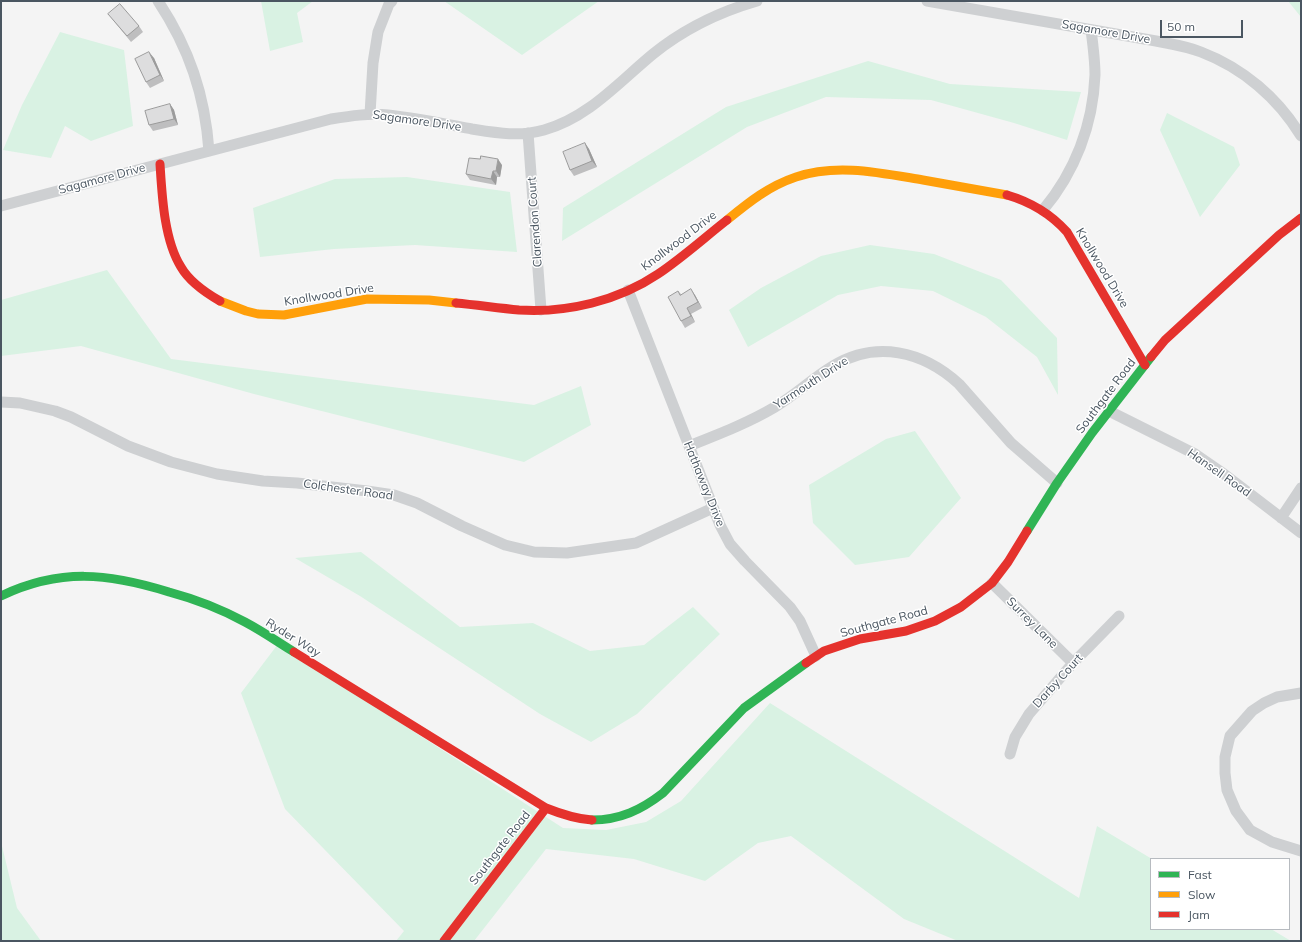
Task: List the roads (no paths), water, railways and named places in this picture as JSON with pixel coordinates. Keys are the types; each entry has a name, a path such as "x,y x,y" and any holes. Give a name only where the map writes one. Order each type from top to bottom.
{"street":[{"path":"158,1 184,46 195,74 203,103 208,132 209,151"},
{"path":"370,114 373,63 378,32 389,4 392,1"},
{"name":"Sagamore Drive","path":"1,206 331,119 370,114 389,115 520,135 544,130 572,119 596,103 654,54 682,34 709,19 737,7 757,1"},
{"name":"Sagamore Drive","path":"927,1 1181,46 1201,52 1238,70 1254,82 1284,111 1301,136"},
{"path":"1043,210 1064,181 1075,161 1083,141 1089,119 1095,75 1091,30"},
{"name":"Clarendon Court","path":"528,133 541,310"},
{"name":"Knollwood Drive","path":"160,164 165,217 172,243 181,267 196,285 220,302 237,309 260,315 284,315 366,299 429,300 520,310 571,308 594,303 616,296 657,275 756,196 784,181 814,172 838,169 862,170 1006,195 1027,201 1043,210 1061,224 1073,241 1145,365"},
{"name":"Southgate Road","path":"444,941 546,808 565,816 580,820 596,821 616,818 645,807 663,793 744,708 816,656 824,651 860,639 906,631 935,621 961,607 992,583 1008,562 1057,483 1165,340 1279,235 1301,218"},
{"name":"Hathaway Drive","path":"628,290 720,525 730,544 790,607 800,621 816,656"},
{"name":"Yarmouth Drive","path":"689,446 746,422 776,406 842,361 872,352 894,352 914,356 934,364 951,376 1011,443 1057,483"},
{"name":"Colchester Road","path":"1,402 20,403 55,410 128,446 171,462 217,474 263,481 297,483 394,495 417,503 462,526 505,545 534,552 567,553 636,543 714,508"},
{"name":"Hansell Road","path":"1110,411 1194,454 1224,474 1301,533"},
{"path":"1281,518 1301,488"},
{"name":"Ryder Way","path":"1,596 28,585 46,580 91,576 127,580 202,602 245,622 546,808"},
{"name":"Surrey Lane","path":"992,583 1073,663"},
{"name":"Darby Court","path":"1010,754 1015,737 1029,714 1073,663 1119,616"},
{"path":"1301,693 1277,697 1252,711 1230,736 1225,757 1225,773 1227,790 1236,811 1250,830 1272,842 1301,851"}]}
